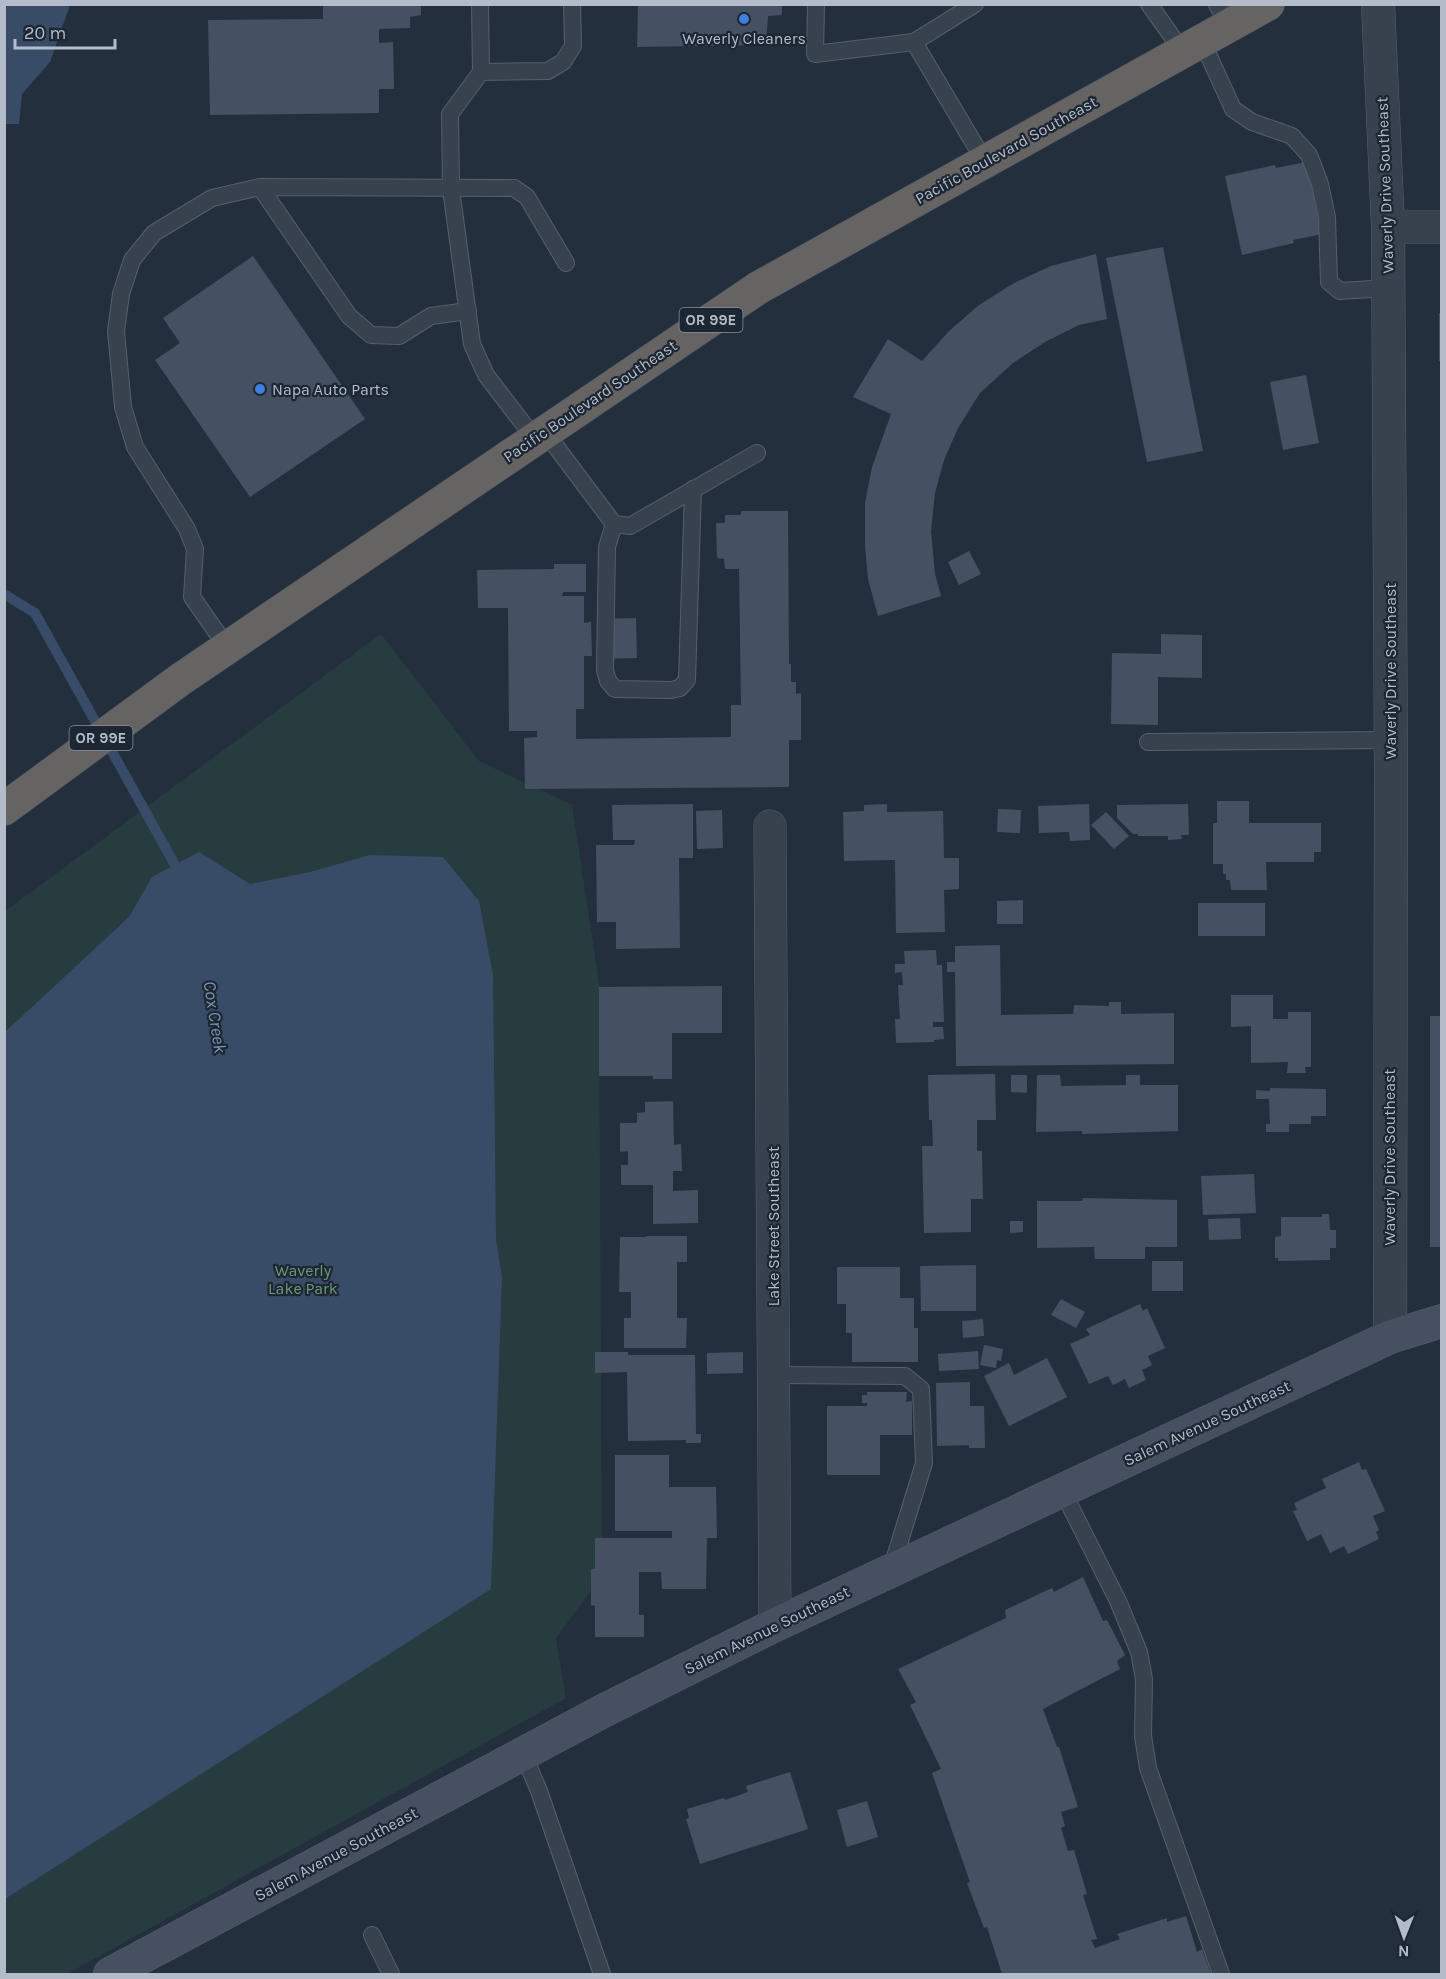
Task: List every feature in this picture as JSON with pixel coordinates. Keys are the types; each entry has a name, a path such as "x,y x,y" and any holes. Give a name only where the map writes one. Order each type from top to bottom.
{"highway":[{"name":"Pacific Boulevard Southeast","path":"13,803 227,647 758,288 985,162 1208,31 1268,4"}],"main road":[{"name":"Salem Avenue Southeast","path":"110,1974 523,1753 775,1625 1390,1337 1442,1321"}],"street":[{"name":"Waverly Drive Southeast","path":"1378,4 1388,227 1391,740 1390,1337"},
{"path":"1388,227 1442,227"},
{"name":"Lake Street Southeast","path":"770,826 775,1625"}],"lane":[{"path":"480,4 481,72 450,114 451,189 472,344 486,375 540,435 614,524 630,526 756,453"},
{"path":"481,72 548,71 563,62 573,46 572,4"},
{"path":"816,4 815,54 914,42 975,4"},
{"path":"1149,4 1208,31 1233,109 1252,122 1292,136 1309,154 1320,184 1327,217 1329,282 1340,291 1388,288"},
{"path":"914,42 985,162"},
{"path":"260,188 349,316 372,335 399,336 431,316 468,311"},
{"path":"227,647 192,597 195,549 187,529 135,447 123,407 116,331 121,294 132,260 154,234 212,198 260,188 514,188 526,196 566,263"},
{"path":"614,524 607,547 605,670 608,681 615,688 670,690 681,688 687,680 693,489"},
{"path":"1148,742 1391,740"},
{"path":"774,1375 905,1376 921,1389 924,1463 891,1570"},
{"path":"1062,1490 1118,1601 1139,1652 1144,1679 1143,1736 1149,1768 1221,1974"},
{"path":"523,1753 539,1791 602,1974"},
{"path":"372,1935 390,1974"}],"green space":[{"name":"Waverly Lake Park","path":"381,634 479,761 572,805 599,982 602,1576 556,1638 566,1698 67,1974 5,1974 4,912"}],"water":[{"path":"4,5 70,5 50,62 22,94 19,124 5,124"},
{"name":"Waverly Lake Park","path":"199,852 250,884 310,872 370,855 443,857 479,901 493,975 496,1240 502,1277 491,1589 5,1899 5,1032 129,917 152,877"}],"building":[{"path":"323,4 421,4 421,15 410,17 410,28 379,29 379,43 393,42 394,89 379,89 379,113 210,115 208,20 323,19"},
{"path":"638,4 782,4 782,15 768,16 766,45 637,47"},
{"path":"1306,162 1322,234 1242,255 1225,176 1275,165 1276,168"},
{"path":"1163,247 1203,451 1147,462 1106,258"},
{"path":"1096,254 1107,319 1079,325 1045,342 1013,363 980,393 958,428 944,460 935,493 931,531 935,574 941,596 878,616 868,579 865,503 872,467 891,414 853,397 888,339 922,361 949,331 979,305 1014,283 1051,266"},
{"name":"Napa Auto Parts","path":"253,256 365,419 250,497 155,360 180,343 163,318"},
{"path":"1439,313 1442,313 1442,361 1439,361"},
{"path":"1306,375 1319,443 1283,450 1270,382"},
{"path":"741,511 788,511 789,664 791,664 791,682 796,682 796,694 801,693 801,740 789,740 789,787 525,789 524,738 537,737 537,731 509,731 508,608 478,608 477,570 554,569 554,564 586,564 586,592 563,592 562,596 584,596 584,623 591,622 592,656 584,656 584,709 576,709 576,739 731,737 731,705 741,705 739,569 725,569 724,559 717,558 716,523 725,523 725,515 741,515"},
{"path":"969,551 981,574 959,585 948,562"},
{"path":"636,618 637,658 597,659 597,619"},
{"path":"1161,634 1202,635 1202,678 1158,677 1158,725 1111,724 1112,653 1161,654"},
{"path":"1217,801 1249,801 1249,823 1321,823 1321,852 1314,852 1314,862 1266,862 1267,890 1231,890 1230,880 1226,880 1226,874 1223,874 1223,864 1213,864 1213,823 1217,823"},
{"path":"693,804 693,858 679,858 680,948 616,949 616,922 597,922 596,845 634,845 635,840 613,840 612,805"},
{"path":"887,804 887,812 943,811 944,858 959,858 959,889 944,890 945,932 896,933 895,860 844,861 843,812 864,811 864,805"},
{"path":"1089,804 1090,840 1070,841 1069,832 1039,833 1038,806"},
{"path":"1188,804 1189,835 1181,835 1182,839 1168,840 1168,836 1138,836 1117,818 1117,805"},
{"path":"998,809 1021,810 1020,833 997,832"},
{"path":"722,810 723,848 697,849 696,811"},
{"path":"1106,812 1129,836 1114,849 1091,825"},
{"path":"1023,900 1023,924 997,924 997,901"},
{"path":"1198,903 1265,903 1265,936 1198,936"},
{"path":"1000,945 1001,1015 1073,1014 1074,1005 1109,1006 1109,1002 1121,1002 1121,1014 1174,1013 1174,1064 956,1066 955,972 947,972 947,962 955,962 955,946"},
{"path":"936,950 937,965 942,965 944,1022 933,1022 933,1027 943,1027 944,1039 934,1040 934,1042 896,1043 895,1019 900,1019 898,985 903,985 902,972 895,973 895,964 905,964 904,951"},
{"path":"722,986 722,1033 672,1033 672,1079 653,1079 653,1076 599,1076 599,987"},
{"path":"1231,995 1273,995 1273,1019 1288,1019 1288,1012 1311,1012 1311,1067 1305,1067 1306,1073 1287,1073 1288,1062 1251,1063 1251,1026 1231,1027"},
{"path":"1430,1016 1442,1016 1442,1247 1430,1247"},
{"path":"995,1074 996,1120 977,1120 977,1151 982,1151 983,1199 971,1199 971,1232 924,1233 922,1146 933,1146 932,1120 929,1120 928,1075"},
{"path":"1011,1075 1027,1075 1027,1093 1011,1092"},
{"path":"1037,1075 1060,1075 1061,1086 1126,1085 1126,1075 1140,1075 1140,1085 1178,1085 1178,1131 1082,1134 1082,1131 1036,1132"},
{"path":"1270,1088 1326,1089 1326,1116 1311,1116 1311,1124 1289,1124 1289,1132 1266,1132 1266,1124 1270,1124 1269,1099 1256,1099 1256,1090 1270,1091"},
{"path":"673,1101 674,1145 681,1144 682,1171 673,1171 673,1191 698,1190 698,1223 653,1224 653,1185 621,1185 621,1165 628,1165 628,1151 620,1152 620,1123 637,1123 637,1113 645,1112 645,1102"},
{"path":"1254,1174 1256,1213 1203,1215 1201,1176"},
{"path":"1083,1198 1177,1200 1177,1247 1145,1247 1145,1259 1095,1259 1094,1247 1037,1248 1037,1201 1082,1201"},
{"path":"1322,1214 1329,1214 1330,1230 1336,1230 1336,1248 1330,1248 1330,1260 1278,1261 1278,1258 1275,1258 1275,1237 1281,1236 1281,1217 1322,1217"},
{"path":"1240,1218 1241,1239 1209,1240 1208,1219"},
{"path":"1010,1221 1023,1221 1023,1232 1010,1233"},
{"path":"687,1236 687,1262 677,1262 677,1318 687,1318 686,1348 624,1348 624,1318 631,1318 631,1292 619,1292 620,1237"},
{"path":"1152,1261 1183,1261 1183,1291 1152,1291"},
{"path":"976,1265 976,1311 921,1311 920,1266"},
{"path":"837,1267 900,1267 900,1298 914,1298 914,1328 918,1328 918,1362 852,1362 852,1333 846,1333 846,1304 837,1304"},
{"path":"1061,1299 1085,1312 1076,1328 1051,1315"},
{"path":"1140,1304 1143,1311 1147,1308 1165,1348 1148,1356 1152,1365 1142,1370 1146,1380 1129,1388 1125,1379 1113,1385 1108,1376 1089,1384 1070,1344 1090,1335 1086,1329"},
{"path":"983,1319 984,1336 963,1338 962,1321"},
{"path":"984,1345 1003,1349 1001,1361 997,1360 996,1368 980,1365"},
{"path":"978,1351 979,1369 939,1371 938,1354"},
{"path":"595,1352 628,1352 628,1355 695,1355 696,1434 701,1434 701,1443 686,1443 686,1440 628,1441 627,1372 595,1373"},
{"path":"743,1352 743,1373 707,1374 707,1353"},
{"path":"1047,1358 1067,1397 1009,1426 984,1376 1009,1363 1014,1375"},
{"path":"970,1382 970,1406 984,1406 985,1448 969,1448 969,1445 937,1446 936,1383"},
{"path":"867,1392 907,1392 906,1402 912,1401 912,1435 880,1435 880,1475 827,1475 827,1406 867,1406 867,1403 862,1403 862,1395 867,1395"},
{"path":"615,1455 669,1455 669,1487 716,1487 717,1538 707,1538 706,1589 662,1589 661,1572 639,1572 639,1615 644,1615 644,1637 595,1637 595,1606 591,1605 591,1569 595,1569 595,1538 672,1538 672,1531 615,1531"},
{"path":"1359,1462 1362,1470 1366,1469 1385,1511 1373,1516 1379,1530 1376,1532 1379,1539 1348,1554 1344,1546 1330,1553 1321,1534 1307,1541 1293,1511 1297,1510 1294,1503 1326,1488 1322,1479"},
{"path":"1083,1577 1103,1621 1107,1620 1125,1655 1117,1661 1120,1669 1043,1709 1057,1747 1059,1747 1078,1807 1061,1812 1065,1826 1061,1828 1068,1851 1074,1850 1087,1894 1083,1895 1097,1939 1091,1940 1095,1948 1120,1939 1117,1934 1167,1918 1167,1922 1186,1916 1197,1952 1202,1949 1211,1974 1002,1974 987,1927 984,1928 967,1883 970,1882 932,1773 941,1769 910,1705 916,1702 898,1669 1006,1618 1005,1610 1052,1588 1054,1592"},
{"path":"790,1772 808,1829 700,1864 686,1819 689,1818 687,1809 748,1792 746,1786"},
{"path":"867,1801 878,1837 847,1847 837,1810"}],"waterway":[{"name":"Cox Creek","path":"4,594 35,613 175,865 177,876"}],"place":[{"name":"Waverly Cleaners","path":"744,19"},
{"name":"Napa Auto Parts","path":"260,389"}]}
